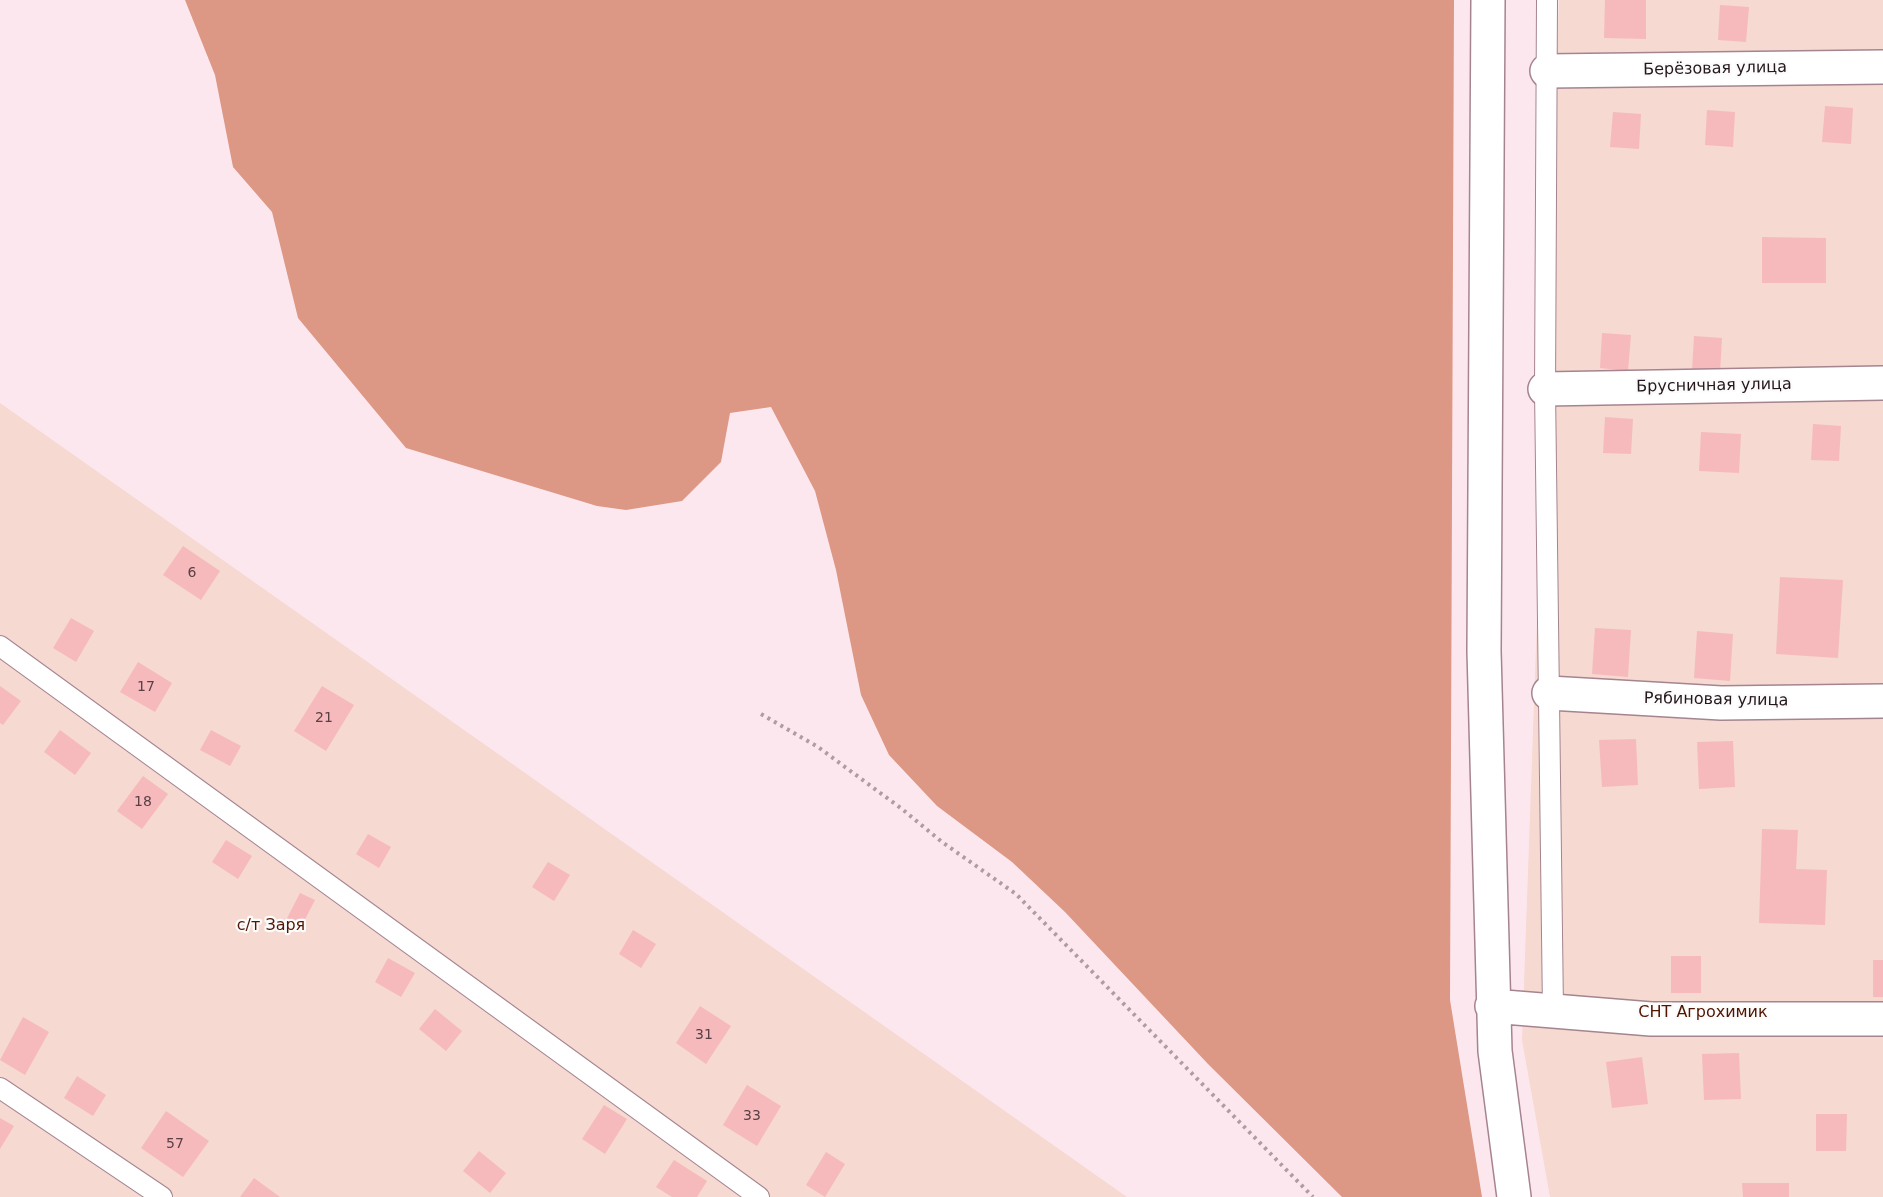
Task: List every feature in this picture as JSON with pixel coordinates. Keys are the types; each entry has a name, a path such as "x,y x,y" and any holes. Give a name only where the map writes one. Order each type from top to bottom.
{"street":[{"path":"1488,0 1484,651 1492,1006 1495,1052 1514,1197"},
{"name":"Берёзовая улица","path":"1547,71 1883,67"},
{"name":"Брусничная улица","path":"1545,389 1883,383"},
{"name":"Рябиновая улица","path":"1550,693 1721,703 1883,701"},
{"path":"1492,1006 1651,1019 1883,1019"}],"lane":[{"path":"1547,0 1545,389 1553,1011"},
{"path":"0,646 759,1197"},
{"path":"0,1088 162,1197"}],"path":[{"path":"761,714 818,747 902,808 942,842 1016,894 1313,1197"}],"green space":[{"name":"СНТ Агрохимик","path":"1559,0 1883,0 1883,1197 1550,1197 1522,1040"},
{"name":"с/т Заря","path":"0,403 1127,1197 0,1197"}],"shaded area":[{"path":"185,0 1454,0 1450,1000 1482,1197 1342,1197 1208,1064 1065,912 1012,862 937,806 889,755 861,695 836,570 815,491 771,407 730,413 721,462 682,501 626,510 597,506 406,448 298,318 272,212 233,167 215,75"}],"building":[{"path":"1605,0 1646,0 1646,39 1604,38"},
{"path":"1720,5 1749,7 1746,42 1718,40"},
{"path":"1825,106 1853,108 1851,144 1822,142"},
{"path":"1707,110 1735,112 1733,147 1705,145"},
{"path":"1613,112 1641,114 1639,149 1610,147"},
{"path":"1762,237 1826,238 1826,283 1762,283"},
{"path":"1602,333 1631,335 1628,371 1600,368"},
{"path":"1694,336 1722,338 1720,373 1692,371"},
{"path":"1605,417 1633,419 1631,454 1603,453"},
{"path":"1813,424 1841,426 1839,461 1811,460"},
{"path":"1701,432 1741,434 1739,473 1699,471"},
{"path":"183,546 220,571 201,600 163,575"},
{"path":"1780,577 1843,580 1838,658 1776,654"},
{"path":"71,618 94,631 76,662 53,648"},
{"path":"1595,628 1631,630 1628,677 1592,674"},
{"path":"1697,631 1733,634 1730,681 1694,678"},
{"path":"138,662 172,683 155,712 120,692"},
{"path":"0,686 21,701 3,725 0,723"},
{"path":"322,686 354,705 326,751 294,731"},
{"path":"60,730 91,753 75,775 44,752"},
{"path":"211,730 241,746 230,766 200,750"},
{"path":"1636,739 1638,785 1602,787 1599,740"},
{"path":"1733,741 1735,787 1699,789 1697,742"},
{"path":"143,776 168,794 142,829 117,811"},
{"path":"1762,829 1798,830 1796,869 1827,870 1825,925 1759,923"},
{"path":"368,834 391,847 379,868 356,854"},
{"path":"226,840 252,856 238,879 212,862"},
{"path":"548,862 570,875 554,901 532,887"},
{"path":"300,893 315,900 298,933 283,926"},
{"path":"633,930 656,944 641,968 619,954"},
{"path":"1671,956 1701,956 1701,993 1671,993"},
{"path":"388,958 415,973 401,997 375,982"},
{"path":"1873,960 1883,960 1883,997 1873,997"},
{"path":"700,1006 731,1026 706,1064 676,1043"},
{"path":"435,1009 462,1031 446,1051 419,1029"},
{"path":"23,1017 49,1032 25,1075 0,1060"},
{"path":"1739,1053 1741,1099 1704,1100 1702,1054"},
{"path":"1642,1057 1648,1104 1612,1108 1606,1062"},
{"path":"77,1076 106,1095 93,1116 64,1098"},
{"path":"747,1085 781,1106 757,1146 723,1125"},
{"path":"604,1105 627,1119 605,1154 582,1139"},
{"path":"166,1111 209,1141 183,1177 141,1148"},
{"path":"1816,1114 1847,1114 1846,1151 1816,1151"},
{"path":"0,1118 14,1126 0,1149"},
{"path":"479,1151 506,1173 490,1193 463,1171"},
{"path":"826,1152 845,1164 825,1197 806,1185"},
{"path":"674,1160 707,1181 697,1197 672,1197 656,1187"},
{"path":"254,1178 280,1197 240,1197"},
{"path":"1742,1183 1789,1183 1789,1197 1743,1197"}]}
